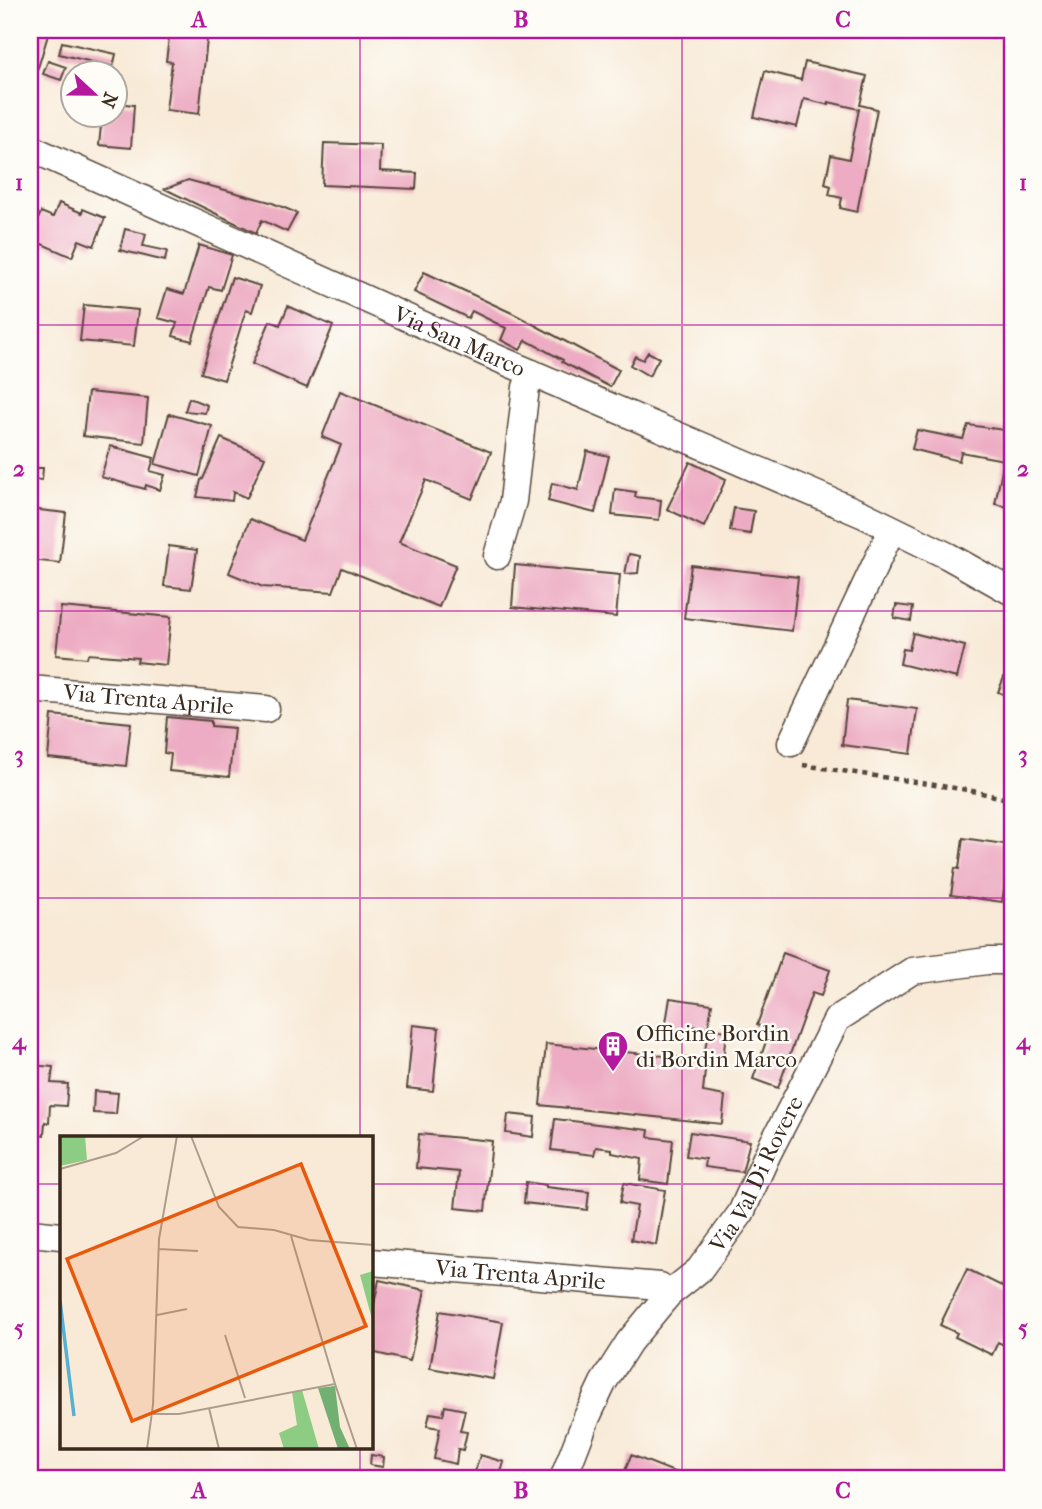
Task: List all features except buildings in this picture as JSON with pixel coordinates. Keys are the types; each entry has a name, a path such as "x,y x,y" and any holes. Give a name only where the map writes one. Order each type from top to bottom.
{"street":[{"name":"Via San Marco","path":"30,148 532,373 864,515 948,556 1012,592"},
{"path":"498,556 513,501 526,387 532,373"},
{"path":"797,754 892,529"},
{"name":"Via Trenta Aprile","path":"30,689 266,709"},
{"name":"Via Val Di Rovere","path":"563,1479 603,1383 629,1342 668,1295 699,1270 741,1213 768,1153 837,1018 912,971 987,961 1012,961"},
{"path":"30,1233 60,1236"},
{"name":"Via Trenta Aprile","path":"373,1262 660,1286 668,1295"}],"path":[{"path":"797,754 1012,800"}],"place":[{"name":"Officine Bordin di Bordin Marco","path":"613,1073"}]}
